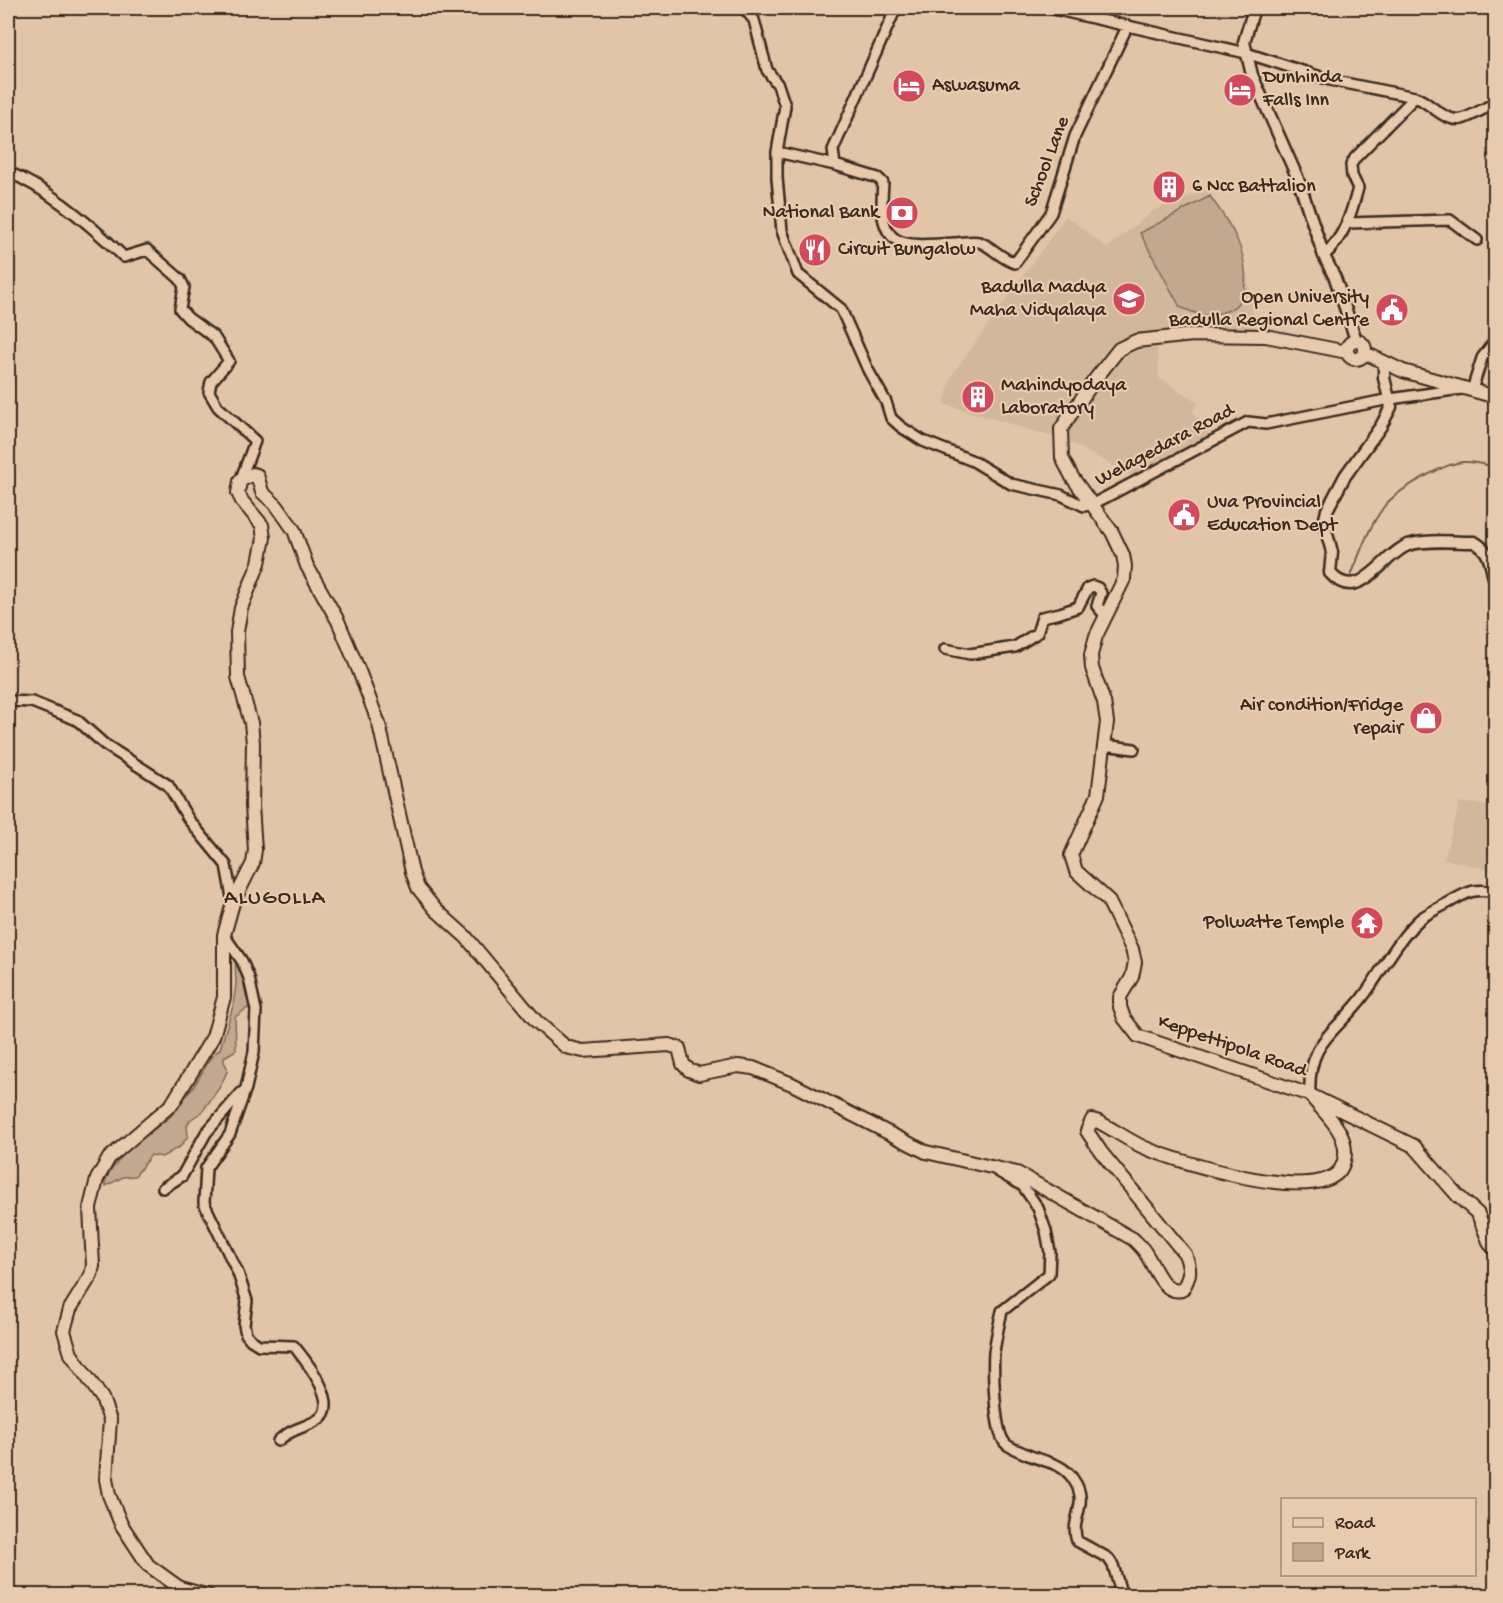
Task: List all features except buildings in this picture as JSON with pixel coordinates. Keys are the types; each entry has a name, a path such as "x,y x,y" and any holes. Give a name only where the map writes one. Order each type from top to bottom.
{"main road":[{"name":"Keppettipola Road","path":"1347,352 1266,336 1193,335 1136,341 1119,349 1061,429 1062,458 1072,477 1112,532 1123,555 1125,566 1124,579 1095,636 1091,655 1092,668 1104,702 1107,722 1098,795 1071,855 1076,871 1108,900 1132,949 1135,962 1132,977 1120,997 1120,1007 1124,1018 1138,1036 1310,1095 1414,1146 1458,1196 1478,1214 1490,1244 1496,1250"},
{"path":"1356,340 1364,344 1365,353 1361,358 1354,359 1347,352 1350,343 1356,340"},
{"path":"1365,353 1403,371 1496,396"},
{"path":"209,1596 180,1588 148,1564 121,1524 109,1495 106,1479 110,1420 108,1411 102,1398 71,1354 64,1331 70,1310 91,1275 93,1266 90,1208 97,1179 109,1158 172,1104 213,1037 224,997 224,935 232,903 253,863 255,850 252,806 253,743 238,677 237,632 241,608 259,563 264,538 262,525 238,493 240,481 253,474 257,476 262,492 278,506 294,530 307,566 342,631 379,724 412,872 418,888 435,909 466,937 536,1021 566,1047 583,1051 669,1045 679,1048 682,1064 688,1070 699,1074 738,1066 753,1068 792,1084 926,1152 1017,1173 1133,1239 1145,1252 1161,1280 1177,1292 1182,1290 1190,1278 1190,1267 1185,1254 1101,1152 1087,1131 1092,1120 1100,1122 1143,1147 1229,1175 1299,1184 1319,1182 1334,1177 1338,1172 1342,1166 1345,1148 1340,1132 1310,1095"}],"street":[{"name":"Welagedara Road","path":"744,8 754,20 767,70 778,85 785,106 777,152 777,178 782,231 798,274 841,309 868,370 886,402 891,418 901,428 923,441 973,462 1011,484 1061,495 1084,506 1093,504 1248,422 1266,424 1390,399 1467,389"},
{"path":"835,165 833,150 896,8"},
{"path":"1048,8 1246,53 1330,80 1415,97 1451,119 1461,119 1495,103"},
{"path":"1254,8 1244,42 1252,75 1298,179 1356,340"},
{"name":"School Lane","path":"777,152 835,165 878,178 883,183 881,204 883,221 887,233 893,238 906,244 922,245 979,242 1005,260 1015,263 1051,213 1075,136 1127,27"},
{"path":"1324,256 1336,244 1348,224 1358,188 1352,176 1351,165 1355,158 1415,97"},
{"path":"8,172 27,180 98,231 124,256 147,250 180,279 184,288 180,309 188,318 214,337 229,361 211,382 209,392 218,407 255,441 240,481"},
{"path":"1348,224 1450,220 1477,240"},
{"path":"1467,389 1482,358 1496,339"},
{"path":"1384,363 1384,378 1391,407 1381,426 1345,476 1327,510 1324,524 1332,552 1330,573 1337,581 1351,584 1362,581 1405,546 1415,543 1474,542 1480,545 1490,557 1496,584"},
{"path":"945,649 970,654 1015,647 1037,633 1042,617 1078,607 1088,588 1093,586 1101,593 1097,606 1105,615"},
{"path":"8,701 32,702 77,720 104,744 168,785 189,820 226,865 232,903"},
{"path":"1104,746 1134,749"},
{"path":"1310,1095 1312,1065 1316,1052 1325,1037 1364,996 1397,946 1421,918 1467,892 1478,889 1496,892"},
{"path":"224,935 242,961 249,978 256,1010 254,1052 246,1088 230,1134 206,1168 204,1203 238,1273 247,1301 244,1325 246,1334 251,1341 259,1345 294,1346 311,1368 324,1395 326,1407 320,1419 286,1432 278,1441"},
{"path":"163,1188 182,1176 206,1133 246,1088"},
{"path":"986,1165 1023,1186 1038,1208 1050,1252 1049,1274 1002,1311 994,1352 999,1428 1006,1443 1033,1457 1060,1466 1073,1479 1082,1497 1074,1533 1077,1541 1108,1558 1113,1565 1122,1596"}],"shaded area":[{"name":"Badulla Madya Maha Vidyalaya","path":"1206,190 1234,233 1245,264 1257,336 1157,338 1159,378 1198,402 1193,412 1209,434 1135,477 1069,442 944,404 952,375 1066,216 1107,248 1154,210"},
{"path":"1495,795 1495,871 1444,859 1460,802 1488,806"}],"green space":[{"path":"1210,196 1228,222 1237,241 1244,264 1245,288 1234,307 1218,314 1207,315 1180,307 1140,233"},
{"path":"237,953 250,1000 249,1007 235,1017 236,1050 224,1057 227,1072 219,1088 202,1112 190,1120 187,1126 188,1136 181,1146 162,1157 151,1155 135,1176 123,1177 106,1186 105,1182 109,1173 126,1151 170,1117 194,1086 211,1057 220,1049 233,1006"}],"waterway":[{"path":"1351,576 1373,524 1383,508 1398,494 1432,473 1454,464 1471,462 1496,467"}],"place":[{"name":"Aswasuma","path":"909,86"},
{"name":"Dunhinda Falls Inn","path":"1240,90"},
{"name":"6 Ncc Battalion","path":"1169,187"},
{"name":"National Bank","path":"902,213"},
{"name":"Circuit Bungalow","path":"815,250"},
{"name":"Badulla Madya Maha Vidyalaya","path":"1129,299"},
{"name":"Open University Badulla Regional Centre","path":"1392,310"},
{"name":"Mahindyodaya Laboratory","path":"978,397"},
{"name":"Uva Provincial Education Dept","path":"1184,515"},
{"name":"Air condition/Fridge repair","path":"1426,718"},
{"name":"Polwatte Temple","path":"1367,923"}],"district":[{"name":"ALUGOLLA","path":"275,899"}]}
